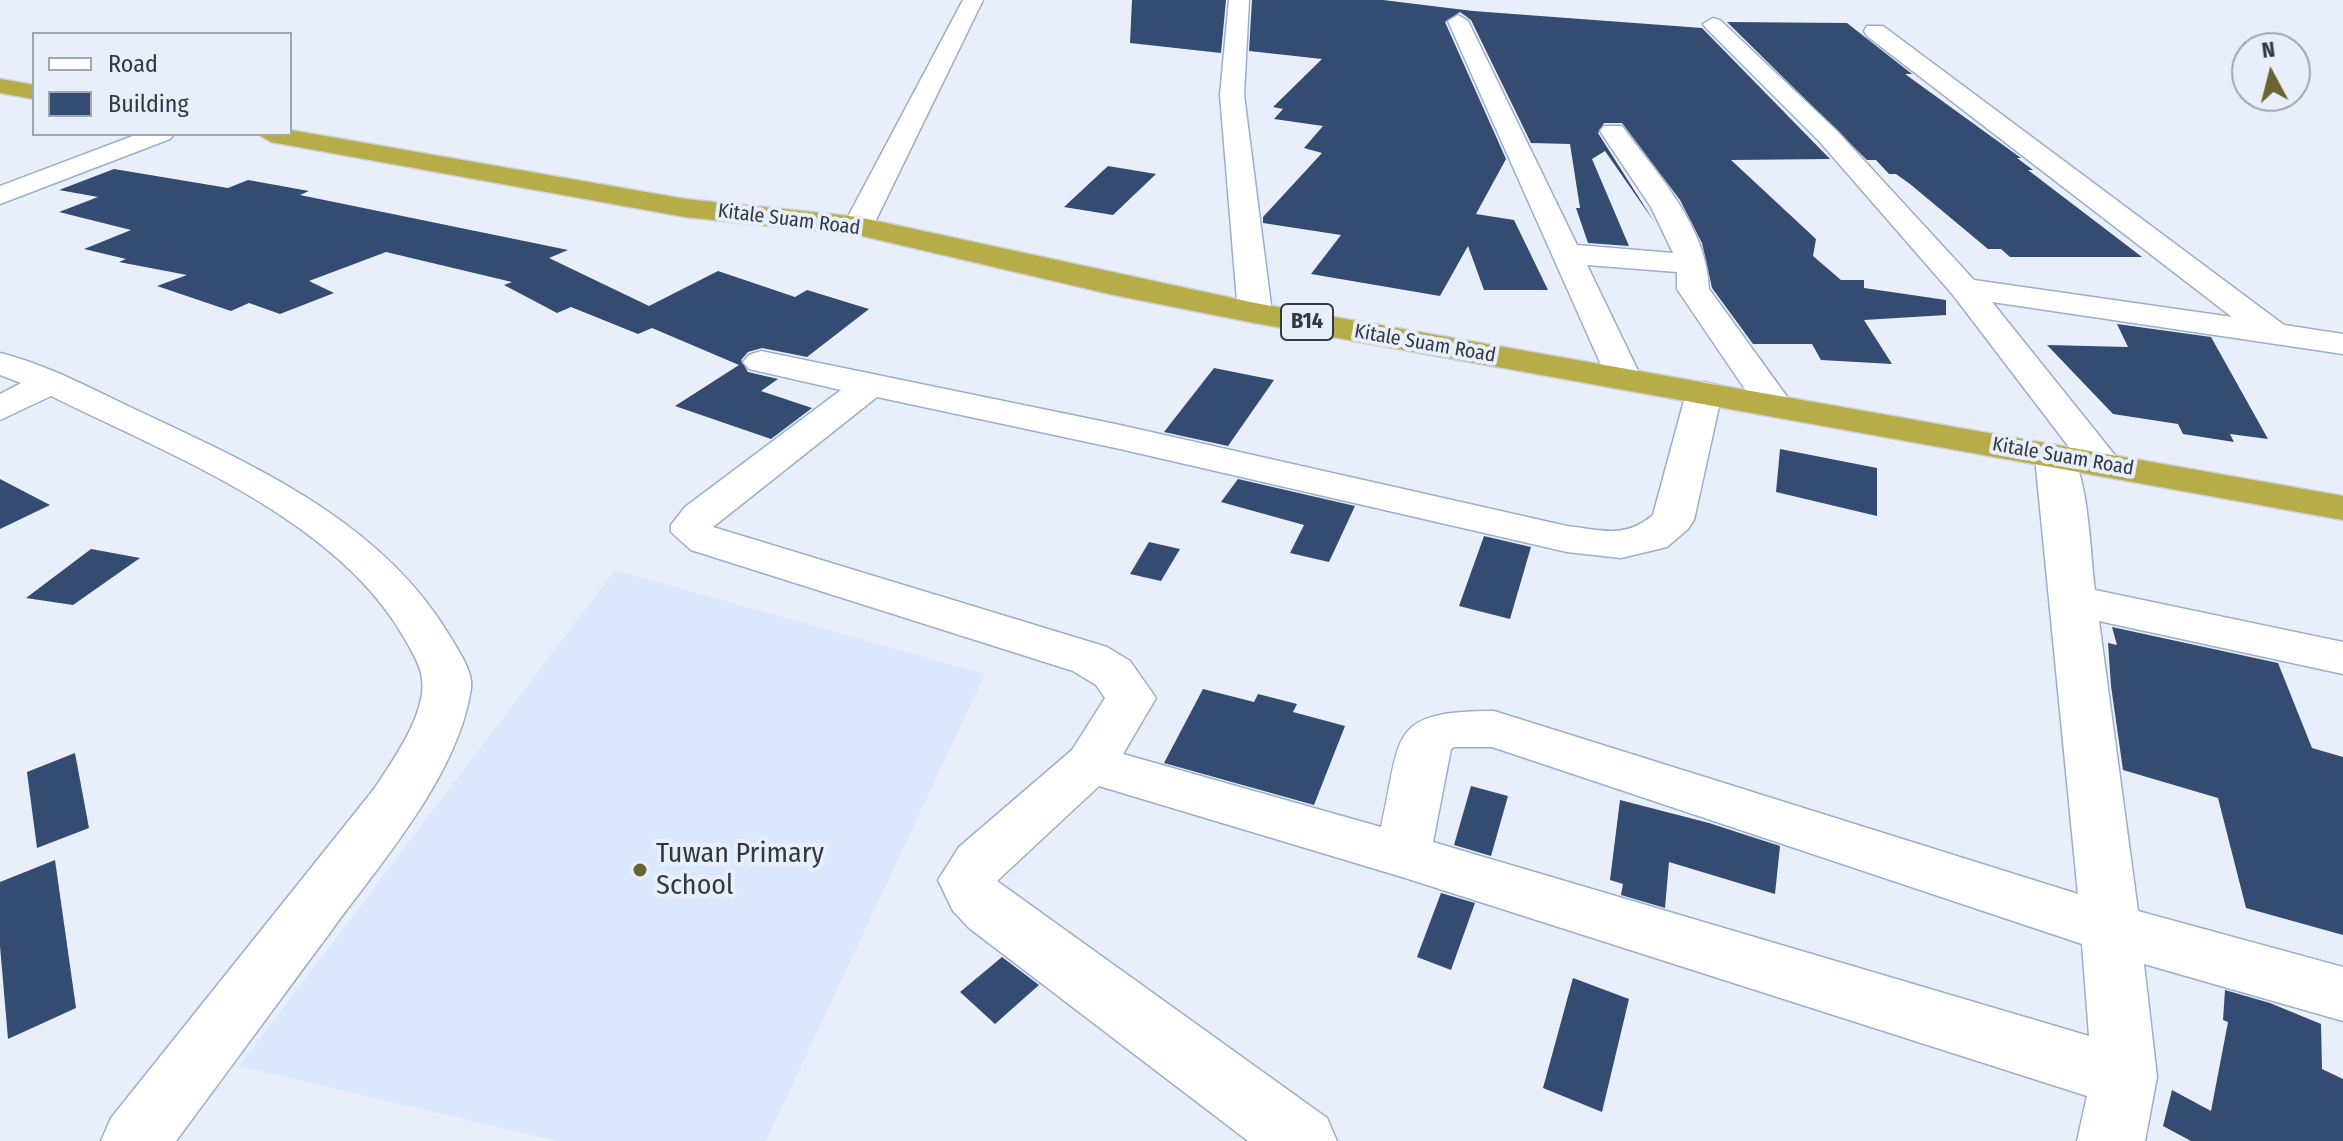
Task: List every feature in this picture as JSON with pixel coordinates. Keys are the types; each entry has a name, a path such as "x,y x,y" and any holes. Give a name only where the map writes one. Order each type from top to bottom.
{"highway":[{"path":"0,86 32,92"},
{"name":"Kitale Suam Road","path":"282,136 685,208 858,226 1114,285 1255,313 2343,508"}],"street":[{"path":"858,226 973,0"},
{"path":"1239,0 1232,95 1255,313"},
{"path":"1458,21 1569,254 1623,377"},
{"path":"1713,24 1828,136 1964,288 2079,460 2072,600 2111,929 2124,1077 2111,1141"},
{"path":"1875,31 2273,333"},
{"path":"1613,131 1673,221 1691,257 1689,264 1695,278 1693,289 1774,405"},
{"path":"0,196 156,136"},
{"path":"1569,254 1689,264"},
{"path":"1964,288 2343,344"},
{"path":"761,362 1120,437 1567,539 1621,545 1652,538 1673,520 1704,393"},
{"path":"0,409 25,374 234,469 295,507 357,555 408,604 430,639 448,681 429,742 372,832 135,1141"},
{"path":"869,386 700,516 692,525 692,532 706,541 1090,659 1113,673 1131,698 1090,764 979,863 967,880 973,894 990,911 1303,1141"},
{"path":"2072,600 2343,658"},
{"path":"1402,855 1427,739 1446,729 1494,729 2111,929 2343,994"},
{"path":"1090,764 1402,855 2124,1077"}],"shaded area":[{"name":"Tuwan Primary School","path":"615,570 985,674 766,1141 557,1141 239,1066"}],"building":[{"path":"1132,0 1226,0 1221,53 1130,43"},
{"path":"1252,0 1383,0 1473,11 1702,28 1830,159 1731,160 1816,239 1813,256 1841,280 1864,280 1864,288 1946,300 1946,315 1864,320 1892,364 1821,360 1812,344 1753,344 1712,288 1702,243 1680,200 1622,123 1604,123 1598,133 1655,223 1605,151 1592,159 1629,246 1588,243 1576,208 1580,208 1570,144 1531,143 1471,20 1460,12 1445,22 1506,159 1476,214 1514,220 1548,290 1484,290 1468,246 1440,296 1311,274 1341,235 1263,223 1263,217 1322,153 1304,148 1323,126 1274,119 1283,109 1273,107 1322,59 1249,51"},
{"path":"1727,22 1847,23 1912,74 1905,74 2021,158 2017,158 2033,170 2028,170 2142,257 2010,257 2001,249 1988,249 1910,184 1896,174 1889,174 1876,160 1867,160"},
{"path":"1108,166 1156,174 1113,215 1064,207"},
{"path":"114,169 228,188 248,180 309,191 300,195 568,250 549,258 649,306 718,271 795,297 807,290 869,309 807,357 762,348 748,352 741,360 748,372 778,379 761,391 812,408 771,439 675,406 739,365 652,328 638,334 571,307 557,313 504,285 512,282 386,252 309,281 334,293 280,314 249,303 231,311 157,286 187,275 119,262 126,259 84,249 131,230 59,212 98,197 59,190"},
{"path":"2117,324 2211,337 2268,439 2230,434 2234,442 2183,434 2178,424 2113,414 2047,345 2128,347"},
{"path":"1214,368 1274,380 1228,446 1164,432"},
{"path":"1780,449 1877,468 1877,516 1776,492"},
{"path":"0,479 50,505 0,529"},
{"path":"1238,479 1355,506 1329,562 1290,553 1304,525 1221,502"},
{"path":"1484,536 1531,547 1510,619 1459,606"},
{"path":"1149,542 1180,549 1161,581 1130,574"},
{"path":"91,549 140,558 73,605 26,598"},
{"path":"2112,627 2278,663 2312,748 2343,757 2343,935 2246,908 2218,798 2123,770 2111,686 2108,643 2117,645"},
{"path":"1203,689 1254,702 1258,694 1297,704 1293,712 1345,726 1314,805 1164,763"},
{"path":"75,753 89,828 37,848 27,772"},
{"path":"1471,786 1508,796 1491,856 1454,845"},
{"path":"1620,800 1709,823 1780,846 1775,894 1669,862 1665,908 1621,895 1623,884 1610,880"},
{"path":"55,860 76,1008 8,1039 0,946 0,882"},
{"path":"1441,893 1475,903 1451,970 1417,957"},
{"path":"1002,957 1039,985 995,1024 960,992"},
{"path":"1573,978 1629,999 1602,1112 1543,1088"},
{"path":"2225,990 2270,1003 2321,1024 2322,1069 2343,1079 2343,1141 2191,1141 2163,1126 2172,1090 2211,1111 2228,1022 2223,1020"}],"place":[{"name":"Tuwan Primary School","path":"640,870"}]}
